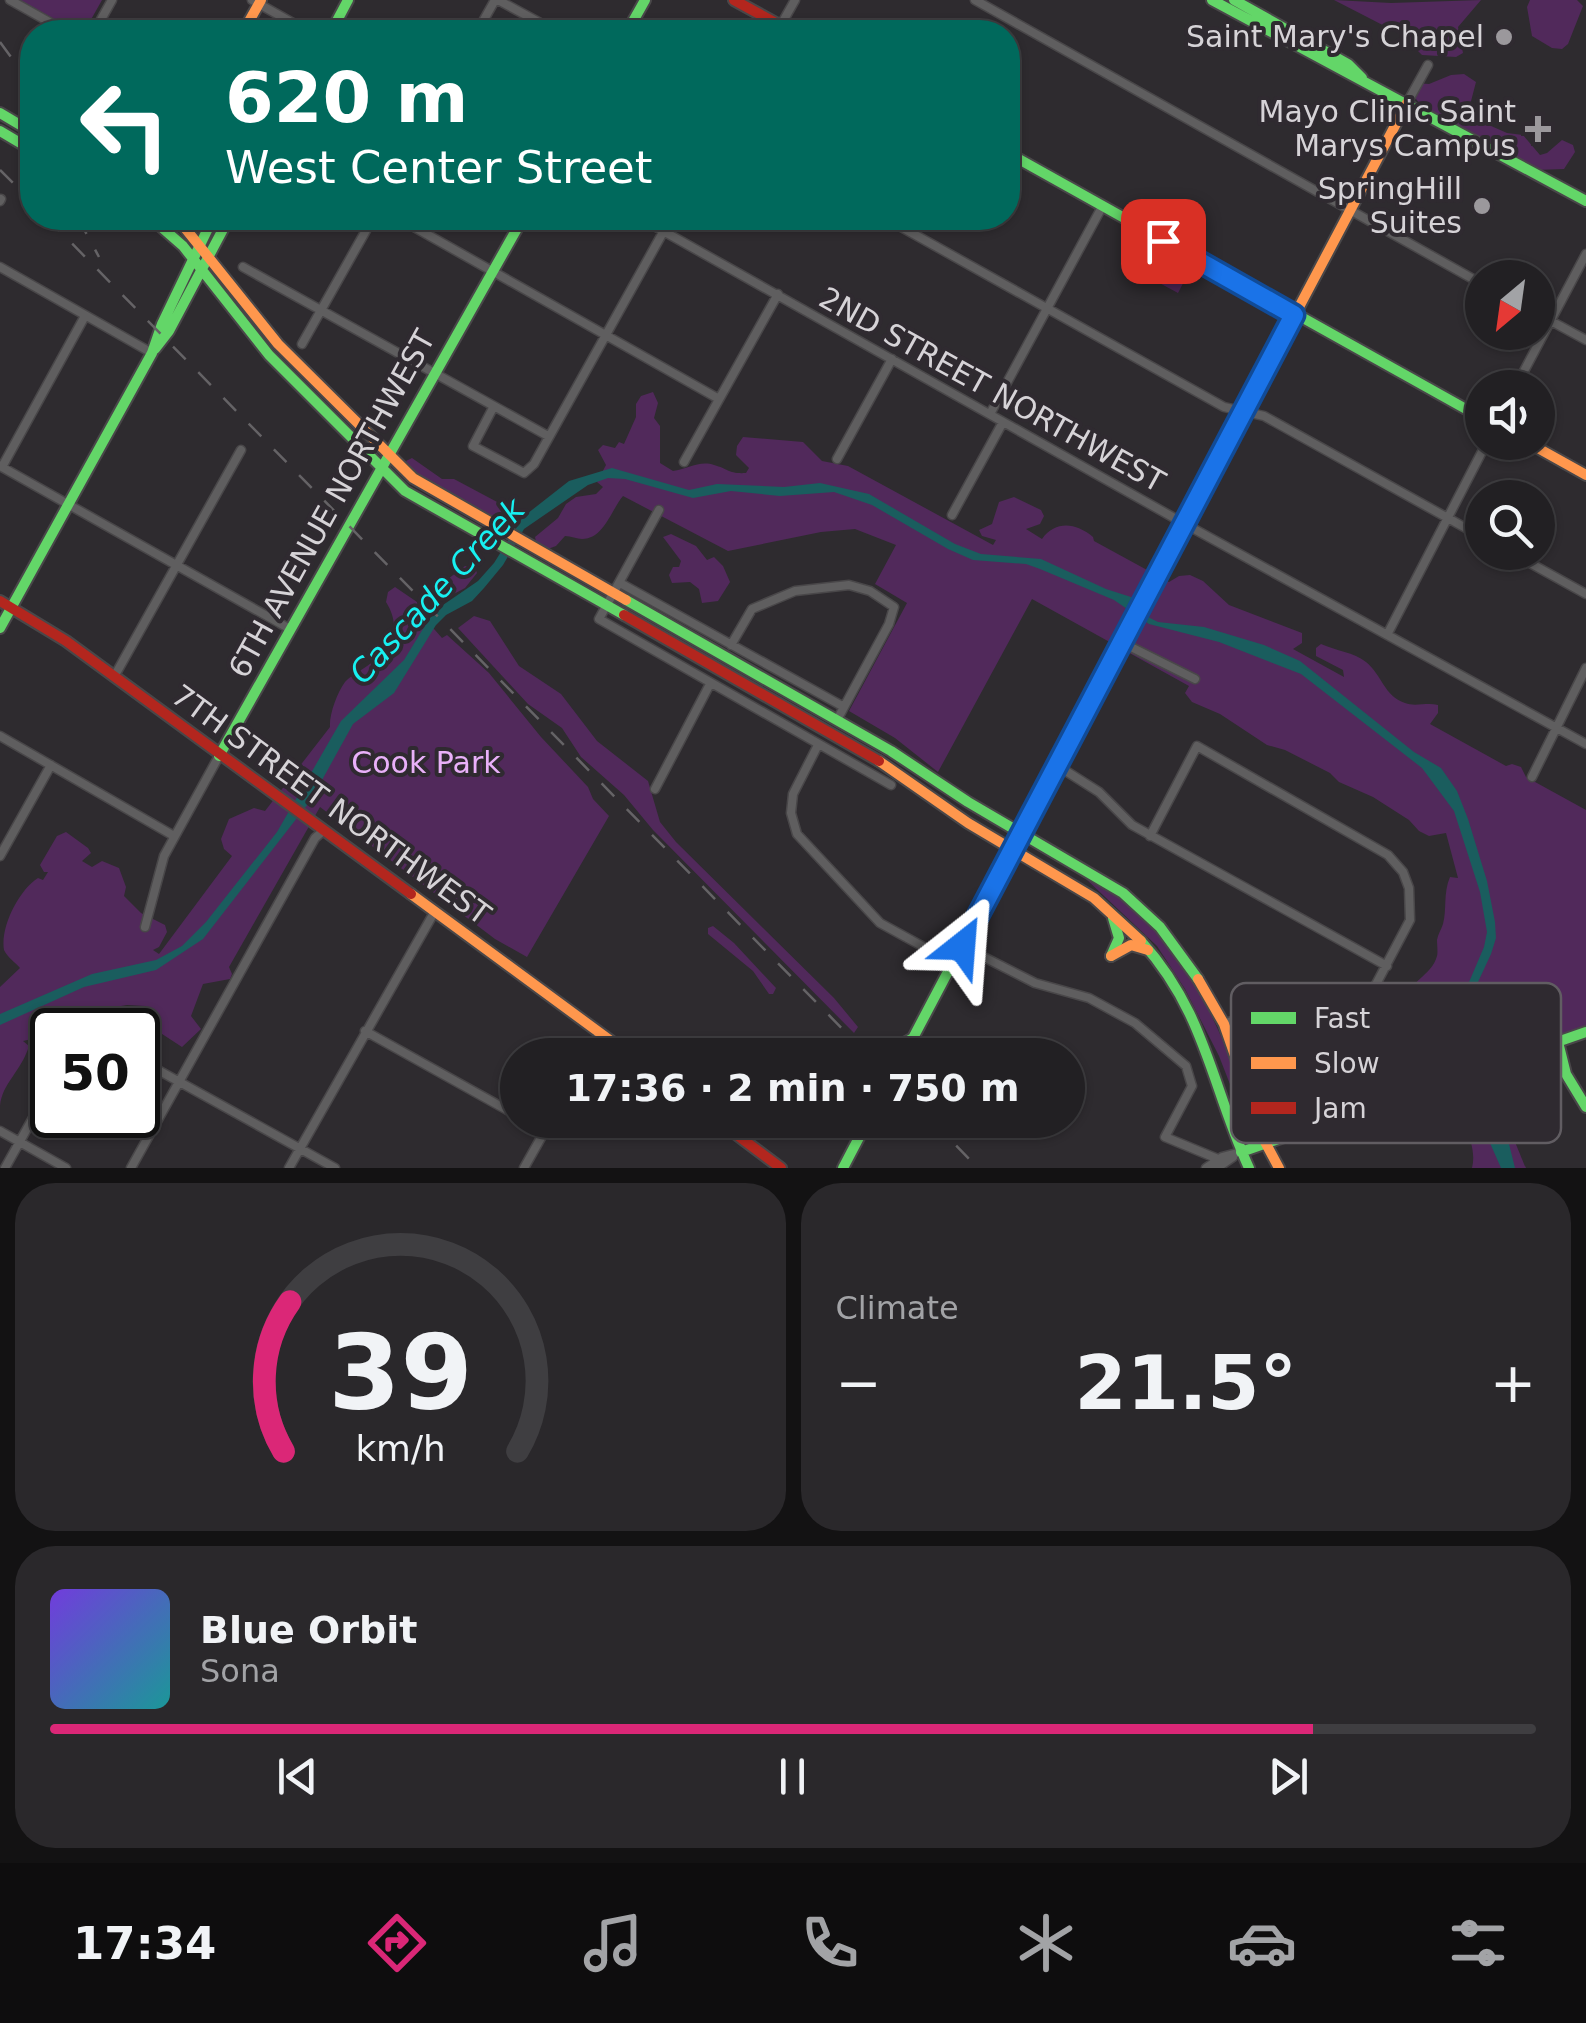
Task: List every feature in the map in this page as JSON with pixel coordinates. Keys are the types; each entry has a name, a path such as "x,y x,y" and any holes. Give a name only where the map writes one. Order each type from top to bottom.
{"main road":[{"path":"734,0 765,20"},
{"path":"1212,0 1342,73 1362,78"},
{"path":"1234,0 1348,64 1362,78 1407,104 1586,201"},
{"path":"913,1038 1407,104"},
{"path":"1020,160 1465,409"},
{"path":"167,230 268,355 381,470 420,501 871,756 1110,910 1152,952 1190,1006 1231,1126"},
{"path":"189,230 269,334 388,458 419,483 837,720 1108,884 1149,914 1191,968 1224,1024 1231,1044"},
{"path":"0,628 152,353 206,230"},
{"path":"152,353 165,338 222,230"},
{"name":"6TH AVENUE NORTHWEST","path":"220,756 516,230"},
{"path":"189,294 200,288 217,290"},
{"path":"1555,458 1586,475"},
{"name":"7TH STREET NORTHWEST","path":"0,601 66,641 607,1038"},
{"path":"1110,910 1118,929 1111,956 1131,945 1152,952"},
{"path":"1561,1041 1586,1032"},
{"path":"1561,1054 1566,1074 1586,1108"},
{"path":"741,1138 781,1168"},
{"path":"843,1168 857,1138"},
{"path":"1237,1143 1249,1168"},
{"path":"1240,1152 1262,1143"},
{"path":"1266,1143 1278,1168"}],"street":[{"path":"10,0 46,20"},
{"path":"496,0 534,20"},
{"path":"976,0 1011,20"},
{"path":"257,1 289,20"},
{"path":"1020,25 1465,275"},
{"path":"1407,104 1428,65"},
{"path":"990,414 1102,206"},
{"path":"302,344 366,230"},
{"path":"420,230 719,400"},
{"path":"494,406 473,446 520,473 529,470 664,230"},
{"name":"2ND STREET NORTHWEST","path":"664,230 1184,524 1586,744"},
{"path":"906,230 1224,406 1264,416 1465,528"},
{"path":"1555,311 1586,254"},
{"path":"0,267 152,353"},
{"path":"243,267 548,436"},
{"path":"684,462 778,294"},
{"path":"86,316 1,467 290,629"},
{"path":"1555,323 1586,340"},
{"path":"837,460 892,359"},
{"path":"952,515 1003,422"},
{"path":"114,678 241,450"},
{"path":"1388,634 1478,460"},
{"path":"659,510 599,619 891,785"},
{"path":"1543,570 1586,594"},
{"path":"620,582 844,707"},
{"path":"731,645 752,609 795,591 849,585 870,591 894,607 837,720"},
{"path":"1124,643 1196,679"},
{"path":"1532,777 1586,668"},
{"path":"655,789 710,684"},
{"path":"0,736 174,836"},
{"path":"818,745 792,802 792,822 797,834 880,923 953,964"},
{"path":"1150,836 1197,746 1388,854 1410,888 1410,920 1378,983"},
{"name":"6TH AVENUE NORTHWEST","path":"145,927 157,876 174,836 220,756"},
{"path":"0,856 51,765"},
{"path":"1058,766 1091,786 1132,825 1150,836 1387,966"},
{"path":"131,1168 319,828"},
{"path":"289,1168 435,911"},
{"path":"962,946 1035,984 1089,998 1147,1032 1186,1066 1192,1086 1165,1137 1218,1164"},
{"path":"1224,1024 1231,1021"},
{"path":"366,1030 500,1106"},
{"path":"597,1038 600,1033"},
{"path":"160,1071 336,1168"},
{"path":"1175,1120 1187,1146"},
{"path":"5,1168 30,1124"},
{"path":"0,1131 66,1168"},
{"path":"524,1168 540,1138"},
{"path":"1206,1168 1240,1152"}],"green space":[{"path":"20,0 102,0 91,20 56,20"},
{"path":"1334,0 1481,0 1458,27 1463,53 1456,57 1422,55 1402,35"},
{"path":"1530,0 1577,0 1583,6 1568,44 1562,49 1552,48 1532,36 1527,7"},
{"path":"1464,74 1476,82 1470,105 1473,118 1507,133 1523,135 1540,155 1562,140 1573,145 1575,152 1564,169 1535,170 1421,105 1411,93 1415,83 1429,84"},
{"path":"1166,254 1191,268 1178,293 1152,279"},
{"path":"653,392 658,403 654,418 660,426 660,463 673,471 704,464 746,473 749,468 736,455 743,437 803,442 822,461 848,466 993,545 996,540 982,536 979,530 992,524 999,502 1014,497 1041,510 1044,516 1040,524 1026,529 1042,539 1060,526 1080,529 1094,541 1169,582 1190,575 1203,581 1229,605 1302,633 1302,643 1293,649 1344,677 1343,670 1316,656 1316,648 1321,644 1361,659 1398,700 1438,705 1438,713 1430,724 1506,766 1521,767 1526,777 1586,810 1586,1032 1561,1041 1561,983 1415,983 1435,962 1448,883 1450,877 1458,878 1446,833 1429,836 1419,831 1373,797 1285,750 1267,745 1220,714 1192,702 1185,693 1189,686 1032,599 938,772 895,738 849,711 907,603 875,584 896,545 855,529 728,551 623,496 606,523 590,538 565,536 556,546 545,550 537,546 535,537 558,518 566,504 576,497 596,494 603,487 597,482 606,465 598,450 603,445 615,448 619,442 624,444 641,396"},
{"path":"412,458 442,479 454,479 499,503 508,518 497,520 433,486 406,461"},
{"path":"671,534 696,546 707,560 714,557 723,566 730,582 718,601 702,603 699,589 690,582 672,583 669,575 681,561 663,537"},
{"path":"465,566 475,568 477,573 465,588 435,604 424,592 444,582"},
{"name":"Cook Park","path":"395,587 417,602 442,638 447,635 489,673 609,816 527,957 495,939 320,807 229,967 230,979 203,984 191,1016 201,1029 182,1047 160,1033 160,1008 30,1008 30,1039 23,1041 29,1046 0,1106 0,987 20,968 4,950 5,931 24,891 38,878 43,880 48,872 40,865 57,836 66,832 88,848 91,853 82,861 92,867 102,861 119,868 126,887 124,896 141,913 165,925 167,932 153,950 159,954 232,856 221,839 229,819 254,808 265,811 330,727 334,704 345,682 379,656 390,642 394,627 386,602 388,592"},
{"path":"474,616 490,621 519,666 561,694 597,741 648,781 660,822 676,842 834,998 858,1027 854,1033 653,830 624,795 581,757 562,728 528,704 458,628"},
{"path":"1086,879 1127,903 1171,950 1190,977 1231,1062 1231,1087 1185,989 1157,946"},
{"path":"713,926 776,988 773,994 769,994 753,971 708,934 708,928"},
{"path":"1471,1143 1515,1143 1526,1168 1472,1168"}],"water":[{"path":"612,468 689,490 717,484 784,487 820,483 869,494 955,544 981,554 1041,559 1131,597 1158,622 1204,627 1264,645 1300,661 1414,752 1441,768 1457,791 1487,881 1495,922 1496,938 1478,983 1469,983 1487,932 1480,892 1454,811 1422,768 1301,674 1219,642 1149,624 1114,600 1026,564 973,560 872,505 834,492 780,496 731,491 693,498 608,478 588,485 524,529 484,588 436,625 394,693 353,724 311,800 203,939 156,970 84,987 30,1008 0,1025 0,1014 92,974 156,960 182,946 206,922 277,832 341,721 404,660 429,619 478,581 523,517 569,481"},
{"path":"1490,1143 1508,1143 1515,1168 1501,1168"}],"railway":[{"path":"0,42 20,70"},
{"path":"0,170 20,190"},
{"path":"59,230 851,1038"},
{"path":"84,230 99,257"},
{"path":"949,1138 978,1168"}],"traffic: fast":[{"path":"337,20 348,0"},
{"path":"634,20 645,0"},
{"path":"1212,0 1586,201"},
{"path":"1234,0 1348,64 1362,78"},
{"path":"0,113 20,125"},
{"path":"0,131 20,143"},
{"path":"1020,160 1465,408"},
{"path":"165,230 183,246 269,355 405,491 624,615"},
{"path":"0,628 152,353 207,230"},
{"path":"155,349 169,331 223,230"},
{"path":"219,756 516,230"},
{"path":"913,1038 1198,498"},
{"path":"626,600 891,751 968,802 1123,893 1160,927 1198,979"},
{"path":"1111,956 1119,938 1113,918"},
{"path":"1141,941 1163,968 1194,1023 1231,1123"},
{"path":"1561,1041 1586,1032"},
{"path":"1561,1054 1566,1074 1586,1107"},
{"path":"843,1168 859,1138"},
{"path":"1239,1143 1249,1168"},
{"path":"1241,1152 1267,1143"}],"traffic: slow":[{"path":"250,20 261,0"},
{"path":"1198,498 1407,103"},
{"path":"187,230 278,344 413,478 626,600"},
{"path":"1555,458 1586,475"},
{"path":"879,761 968,823 1094,898 1141,941"},
{"path":"411,894 607,1038"},
{"path":"1111,956 1131,945 1148,950"},
{"path":"1198,979 1231,1044"},
{"path":"1266,1143 1279,1168"}],"traffic: jam":[{"path":"734,0 770,20"},
{"path":"0,601 66,641 411,894"},
{"path":"624,615 879,761"},
{"path":"741,1138 781,1168"}],"place":[{"name":"Saint Mary's Chapel","path":"1504,37"},
{"name":"Mayo Clinic Saint Marys Campus","path":"1538,129"},
{"name":"SpringHill Suites","path":"1482,206"}],"route":[{"path":"962,946 1294,315 1163,241"}],"water label":[{"name":"Cascade Creek","path":"437,591"}]}
